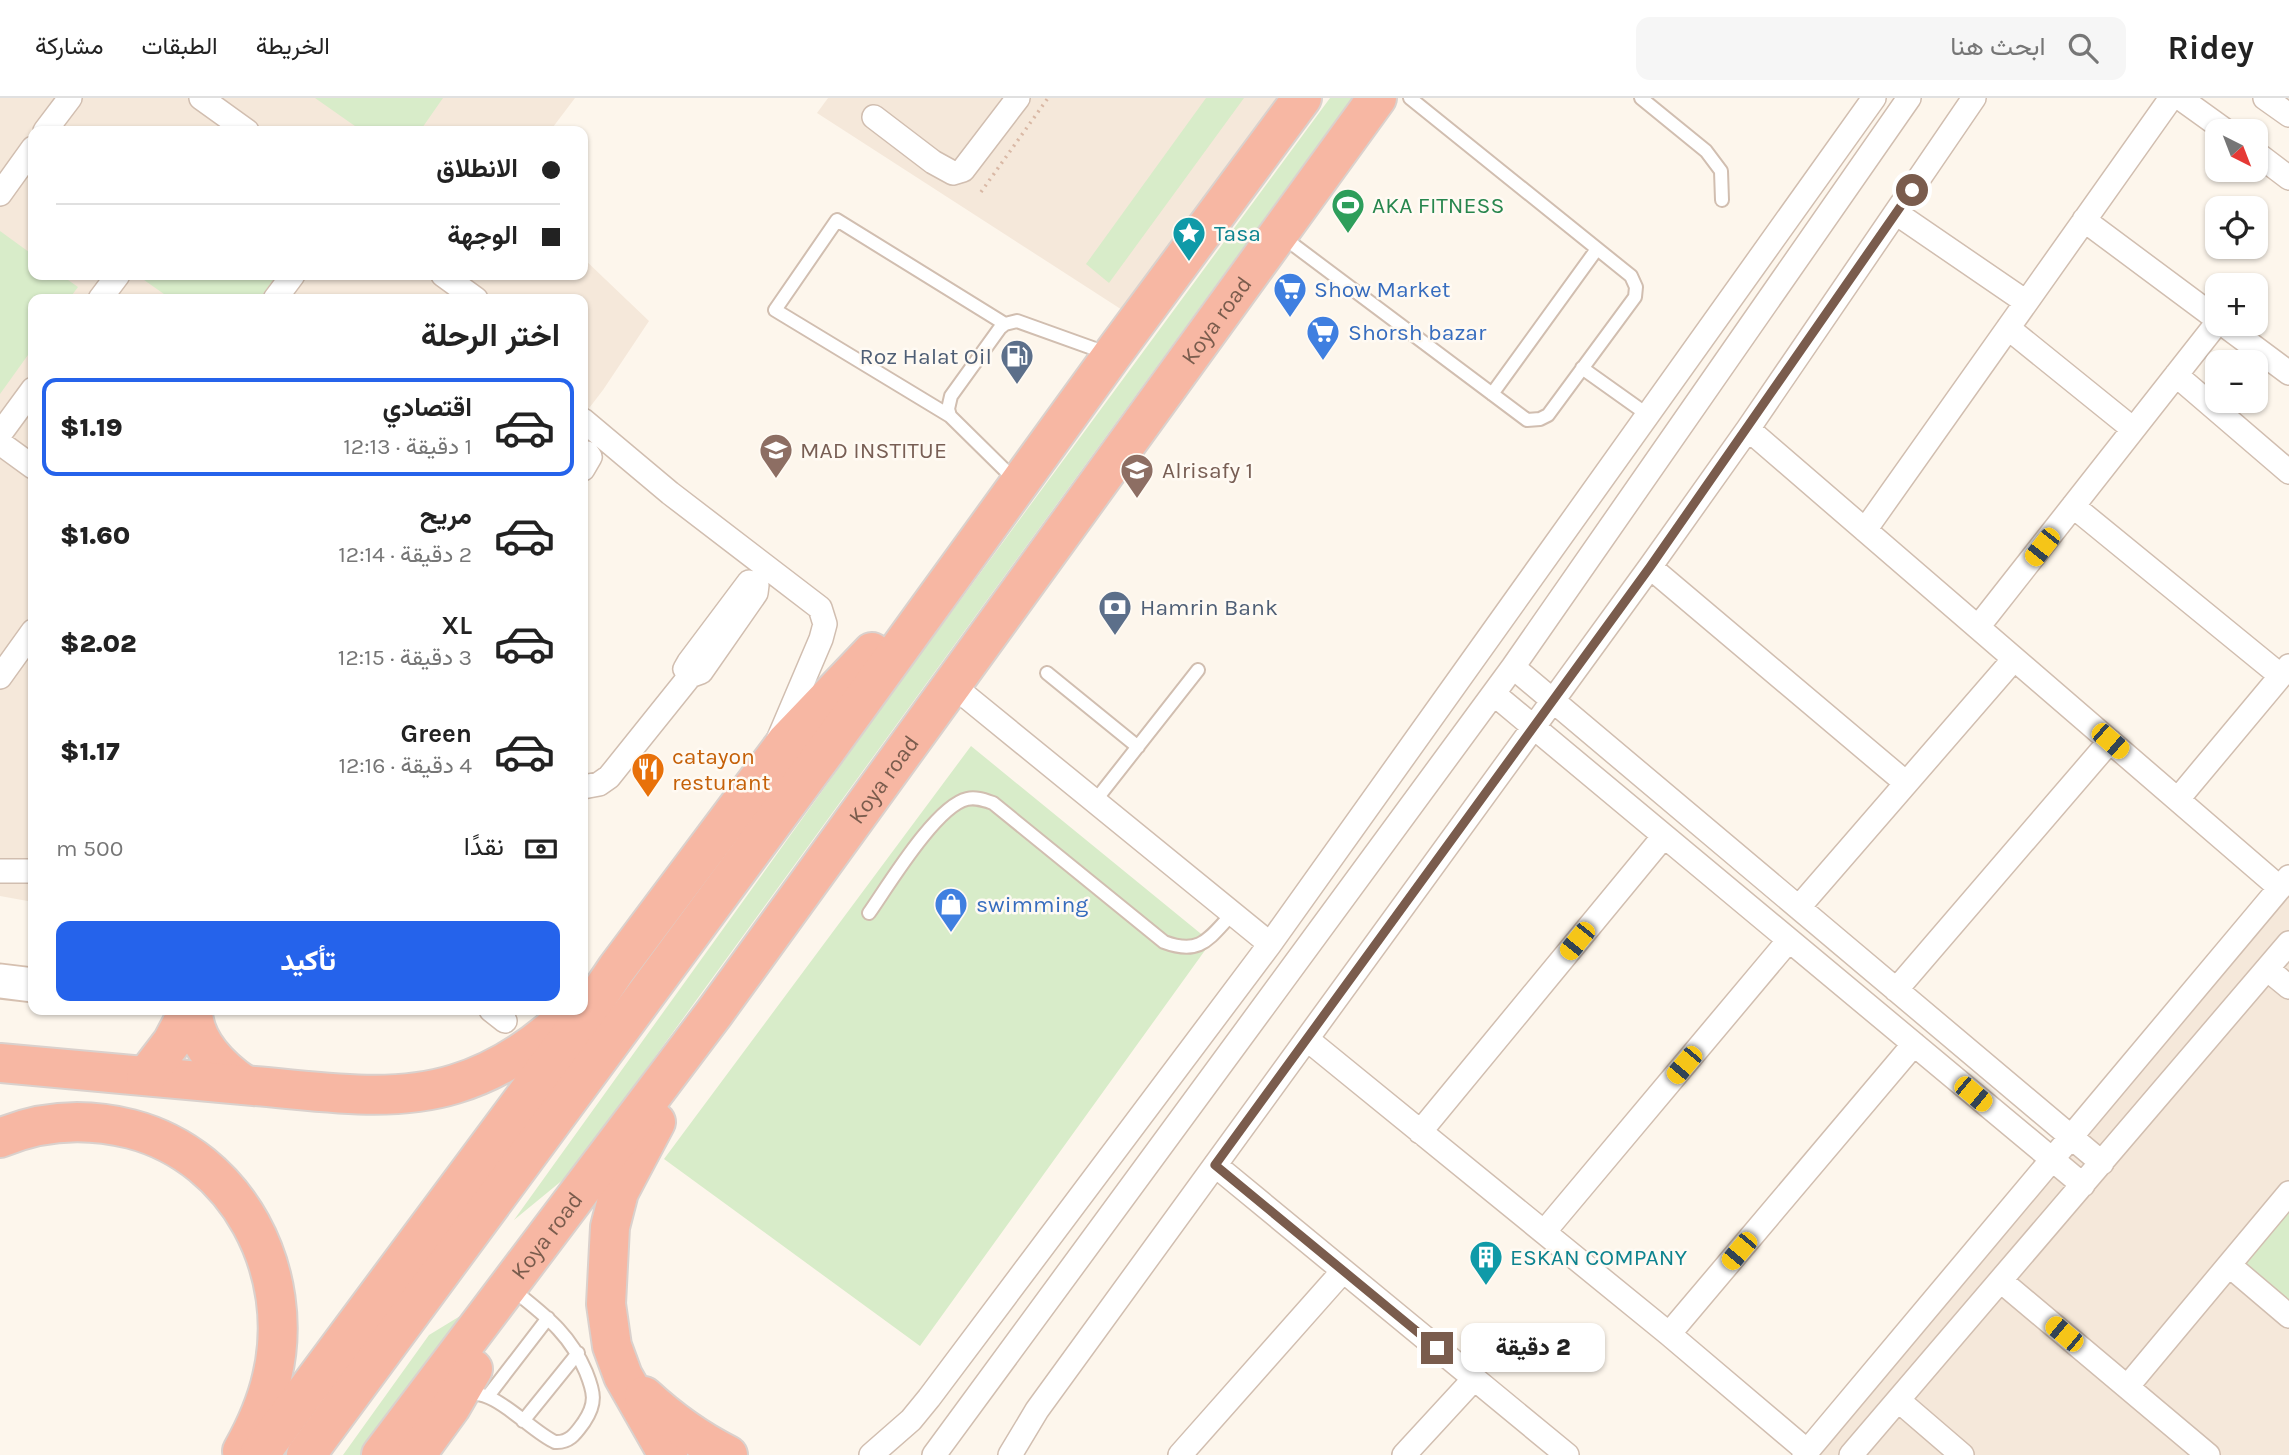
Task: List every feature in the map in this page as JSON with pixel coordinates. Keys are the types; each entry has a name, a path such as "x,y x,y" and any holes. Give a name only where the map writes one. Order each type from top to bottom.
{"highway":[{"path":"306,1455 816,764 1302,98"},
{"name":"Koya road","path":"381,1455 715,1012 1377,98"},
{"path":"588,1011 769,763 806,720 967,556"},
{"path":"588,996 617,968"},
{"path":"668,1455 623,1376 612,1346 606,1304 610,1227 619,1192 715,1012"},
{"path":"146,1076 172,1042 188,1015"},
{"path":"193,1015 210,1053 220,1065 245,1085"},
{"path":"0,1063 245,1085 400,1094 440,1088 502,1065 547,1035 568,1015"},
{"path":"259,1455 585,1015"},
{"path":"0,1138 18,1130 50,1123 115,1125 171,1144 196,1160 219,1180 238,1202 254,1227 268,1263 276,1300 278,1338 273,1376 262,1413 240,1455"},
{"path":"416,1455 451,1406 481,1352 509,1286"},
{"path":"623,1376 672,1421 702,1442 728,1455"}],"street":[{"path":"50,126 70,98"},
{"path":"201,98 232,126"},
{"path":"874,117 933,162 953,173 964,170 1018,98"},
{"path":"871,1455 911,1420 935,1391 1270,944 1874,98"},
{"path":"934,1455 1494,694 1909,98"},
{"path":"1010,1455 1037,1410 1650,567 1748,429 1974,98"},
{"path":"1866,530 2171,98"},
{"path":"2180,98 2209,119"},
{"path":"2265,98 2289,115"},
{"path":"0,194 28,155"},
{"path":"2268,162 2289,178"},
{"path":"1896,213 2026,302"},
{"path":"2084,220 2205,312"},
{"path":"448,280 463,294"},
{"path":"2008,328 2133,429"},
{"path":"1978,627 2206,336"},
{"path":"2239,336 2289,373"},
{"path":"2176,376 2289,472"},
{"path":"0,434 28,396"},
{"path":"588,425 670,493 820,608 825,624 821,639 769,763"},
{"path":"1308,1040 1669,1334 1805,1453 2285,882 2178,799 1748,429"},
{"path":"0,443 28,463"},
{"path":"2073,506 2285,671 2178,799"},
{"path":"1650,567 1906,783"},
{"path":"0,677 28,638"},
{"path":"1799,907 2014,659"},
{"path":"1513,667 2102,1163"},
{"path":"588,786 609,777 690,676"},
{"path":"951,684 1270,944"},
{"path":"1494,694 2083,1185"},
{"path":"1896,990 2110,741"},
{"path":"1420,1132 1664,836"},
{"path":"0,871 28,871"},
{"path":"1544,1232 1789,940"},
{"path":"1851,1455 2289,943"},
{"path":"2267,969 2289,987"},
{"path":"0,981 28,984"},
{"path":"1669,1334 1914,1044"},
{"path":"1215,1165 1567,1455"},
{"path":"2127,1387 2289,1193"},
{"path":"2229,1265 2289,1317"},
{"path":"1180,1455 1343,1271"},
{"path":"2001,1281 2208,1455"},
{"path":"1405,1455 1474,1379"},
{"path":"1898,1400 1962,1455"}],"lane":[{"path":"1278,233 1527,420 1548,415 1635,296 1636,287 1631,276 1410,98"},
{"path":"1641,98 1706,151 1721,171 1722,200"},
{"path":"1005,324 837,220 775,310 950,415 1019,484"},
{"path":"1492,394 1597,249"},
{"path":"950,415 948,409 951,396 1005,324 1017,321 1112,355"},
{"path":"1582,368 1647,415"},
{"path":"1095,801 1198,670"},
{"path":"1047,674 1138,747"},
{"path":"869,913 930,827 944,813 965,799 977,798 993,803 1164,942 1174,946 1196,947 1204,943 1233,914"},
{"path":"451,1406 472,1393 488,1396 555,1442 562,1442 574,1435 589,1414 594,1396 578,1353 548,1318 509,1286"},
{"path":"488,1396 548,1318"},
{"path":"523,1420 578,1353"}],"path":[{"path":"981,192 1048,98"}],"shaded area":[{"path":"0,98 575,98 554,126 28,126 28,280 588,280 588,263 649,321 588,410 588,294 28,294 28,901 0,896"},
{"path":"828,98 1282,98 1130,315 817,113"},
{"path":"2289,869 2289,1455 1810,1455"}],"green space":[{"path":"315,98 443,98 423,126 355,126"},
{"path":"1206,98 1244,98 1109,283 1086,264"},
{"path":"1330,98 1352,98 570,1174 514,1220 914,663"},
{"path":"0,231 28,251 28,280 68,280 78,287 73,294 28,294 28,355 0,394"},
{"path":"144,280 273,280 263,294 164,294"},
{"path":"971,746 1211,942 920,1346 664,1159"},
{"path":"2289,1204 2289,1306 2240,1262"},
{"path":"470,1310 363,1455 343,1455 429,1335"}],"place":[{"name":"AKA FITNESS","path":"1348,235"},
{"name":"Tasa","path":"1189,263"},
{"name":"Show Market","path":"1290,319"},
{"name":"Shorsh bazar","path":"1323,362"},
{"name":"Roz Halat Oil","path":"1017,386"},
{"name":"MAD INSTITUE","path":"776,480"},
{"name":"Alrisafy 1","path":"1137,500"},
{"name":"Hamrin Bank","path":"1115,637"},
{"name":"catayon resturant","path":"648,799"},
{"name":"swimming","path":"951,934"},
{"name":"ESKAN COMPANY","path":"1486,1287"}],"route":[{"path":"1437,1348 1215,1165 1554,702 1748,429 1912,190"}]}
